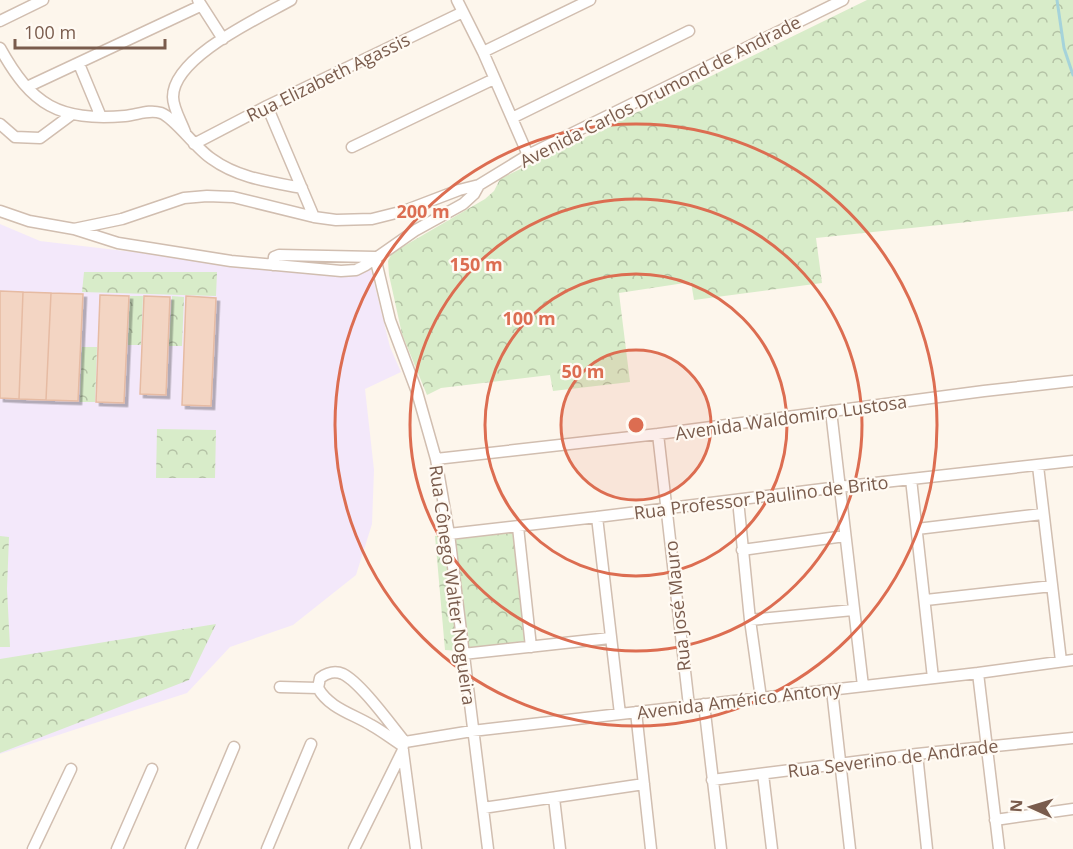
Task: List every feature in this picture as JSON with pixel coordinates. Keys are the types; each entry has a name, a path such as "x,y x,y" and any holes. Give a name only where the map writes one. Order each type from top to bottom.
{"street":[{"path":"0,21 43,0"},
{"path":"186,135 173,102 175,86 183,70 223,39 291,0"},
{"path":"457,0 483,52 528,155"},
{"path":"483,52 590,0"},
{"name":"Avenida Carlos Drumond de Andrade","path":"74,229 122,219 184,198 207,196 233,197 314,217 346,220 372,219 404,211 478,184 528,155 843,0"},
{"path":"27,87 79,64 199,3 223,39"},
{"name":"Rua Elizabeth Agassis","path":"194,144 267,106 463,12"},
{"path":"512,118 689,31"},
{"path":"0,49 27,87 45,104 59,111 71,115 101,117 158,113 167,116 212,160 236,172 302,188"},
{"path":"79,64 101,117"},
{"path":"352,147 495,79"},
{"path":"267,106 314,217"},
{"path":"0,124 15,137 39,138 71,115"},
{"name":"Avenida Carlos Drumond de Andrade","path":"0,211 29,221 74,229 118,243 231,261 341,271 356,270 366,265 416,230 463,204 474,194 478,184"},
{"name":"Rua Cônego Walter Nogueira","path":"375,257 390,320 417,392 436,459 449,534 488,849"},
{"name":"Avenida Waldomiro Lustosa","path":"436,459 658,434 1073,381"},
{"path":"831,411 863,686"},
{"name":"Rua José Mauro","path":"658,434 689,706"},
{"name":"Rua Professor Paulino de Brito","path":"449,534 1073,461"},
{"path":"1038,466 1052,586 1067,661"},
{"path":"911,479 933,678"},
{"path":"738,500 750,620 761,698"},
{"path":"917,529 1042,514"},
{"path":"597,518 620,714"},
{"path":"518,526 531,647"},
{"path":"742,550 845,536"},
{"path":"926,600 1052,586"},
{"path":"750,620 853,610"},
{"path":"463,654 610,638"},
{"name":"Avenida Américo Antony","path":"404,746 472,732 1067,661"},
{"path":"404,746 330,703 318,688 320,678 331,672 344,675 355,683 404,746 416,849"},
{"path":"978,673 999,849"},
{"path":"280,687 318,688"},
{"path":"832,690 850,849"},
{"path":"704,704 721,849"},
{"path":"636,712 651,849"},
{"name":"Rua Severino de Andrade","path":"712,780 917,754 1073,738"},
{"path":"267,849 311,744"},
{"path":"354,849 404,746"},
{"path":"190,849 234,747"},
{"path":"917,754 927,849"},
{"path":"33,849 71,769"},
{"path":"117,849 152,769"},
{"path":"764,774 772,849"},
{"path":"483,808 644,784"},
{"path":"554,798 560,849"},
{"path":"995,820 1073,809"}],"shaded area":[{"path":"0,224 40,241 345,277 371,270 390,347 401,372 365,389 374,470 372,524 356,575 293,625 230,647 187,693 0,754"}],"green space":[{"path":"867,0 1073,0 1073,211 816,238 822,283 694,300 691,282 619,293 630,382 553,391 550,375 441,388 427,395 402,334 389,275 388,261 392,253 485,199 494,191 500,179"},
{"path":"84,272 217,272 216,296 82,292"},
{"path":"130,296 143,296 141,345 128,345"},
{"path":"172,296 184,297 182,346 169,346"},
{"path":"82,347 97,347 95,402 80,402"},
{"path":"157,429 216,430 215,478 156,478"},
{"path":"515,529 527,645 459,651 445,650 435,536"},
{"path":"0,536 9,537 7,589 10,647 0,647"},
{"path":"216,624 189,680 0,753 0,659"}],"building":[{"path":"0,291 23,292 19,399 0,398"},
{"path":"23,292 51,293 46,400 19,399"},
{"path":"51,293 83,294 78,401 46,400"},
{"path":"100,295 129,296 124,403 96,402"},
{"path":"144,296 170,297 166,395 140,394"},
{"path":"186,296 216,298 211,406 182,405"}],"waterway":[{"path":"1057,0 1064,48 1073,75"}]}
